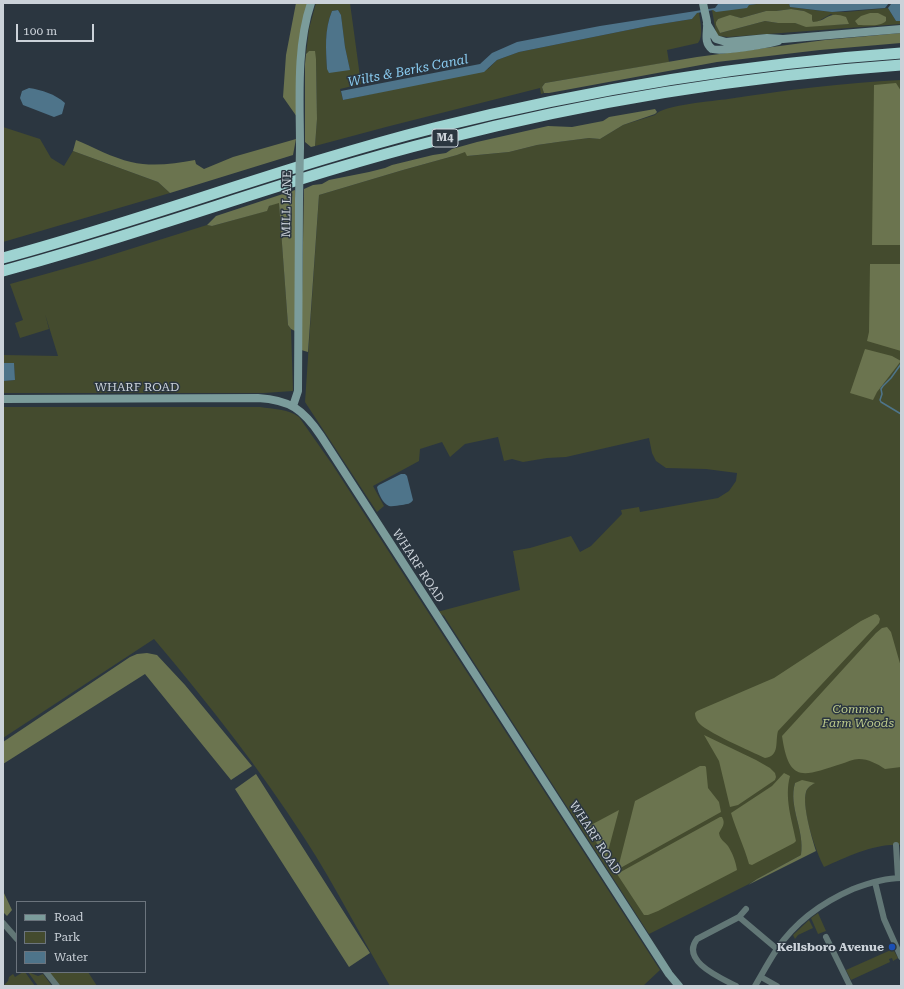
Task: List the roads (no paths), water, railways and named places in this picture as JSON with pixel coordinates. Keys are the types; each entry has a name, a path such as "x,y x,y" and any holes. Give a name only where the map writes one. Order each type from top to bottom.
{"highway":[{"name":"M4","path":"3,258 92,233 305,164 433,128 527,106 616,88 712,73 794,63 901,53"},
{"name":"M4","path":"3,271 119,237 358,161 528,118 711,85 901,64"}],"main road":[{"name":"MILL LANE","path":"294,406 298,391 299,200 302,51 305,27 311,3"},
{"path":"703,3 707,24 706,33 708,44 711,49 715,50 768,44 783,39"},
{"path":"707,24 715,38 722,42 767,38 783,39 901,29"},
{"name":"WHARF ROAD","path":"3,399 258,398 294,406 304,413 316,429 664,967 679,986"}],"street":[{"path":"755,986 777,949 794,928 808,915 840,895 875,882 900,878 896,845"},
{"path":"875,882 884,919 901,957"},
{"path":"736,986 706,968 696,959 693,950 694,943 699,937 739,917 746,909"},
{"path":"739,917 777,949"},
{"path":"3,923 16,938"},
{"path":"826,937 850,986"},
{"path":"47,973 57,986"},
{"path":"761,977 777,986"}],"water":[{"path":"764,3 749,5 747,8 716,12 713,10 697,13 692,19 648,26 519,52 497,60 484,72 343,100 341,91 480,64 492,53 517,42 600,26 715,8 718,4"},
{"path":"789,3 889,3 885,8 832,12 790,7"},
{"path":"891,4 901,4 901,21 896,21 888,8"},
{"path":"338,10 341,15 345,47 350,70 329,73 327,69 326,47 329,18 332,11"},
{"path":"29,88 48,93 65,103 62,114 54,117 23,105 20,98 22,91"},
{"path":"3,363 14,363 15,380 3,381"},
{"path":"401,474 405,474 407,476 413,500 407,504 389,506 381,498 377,487"}],"waterway":[{"path":"901,364 881,389 882,394 880,400 901,414"}],"place":[{"name":"Kellsboro Avenue","path":"892,947"}],"water label":[{"name":"Wilts & Berks Canal","path":"408,71"}],"park label":[{"name":"Common Farm Woods","path":"858,716"}]}
